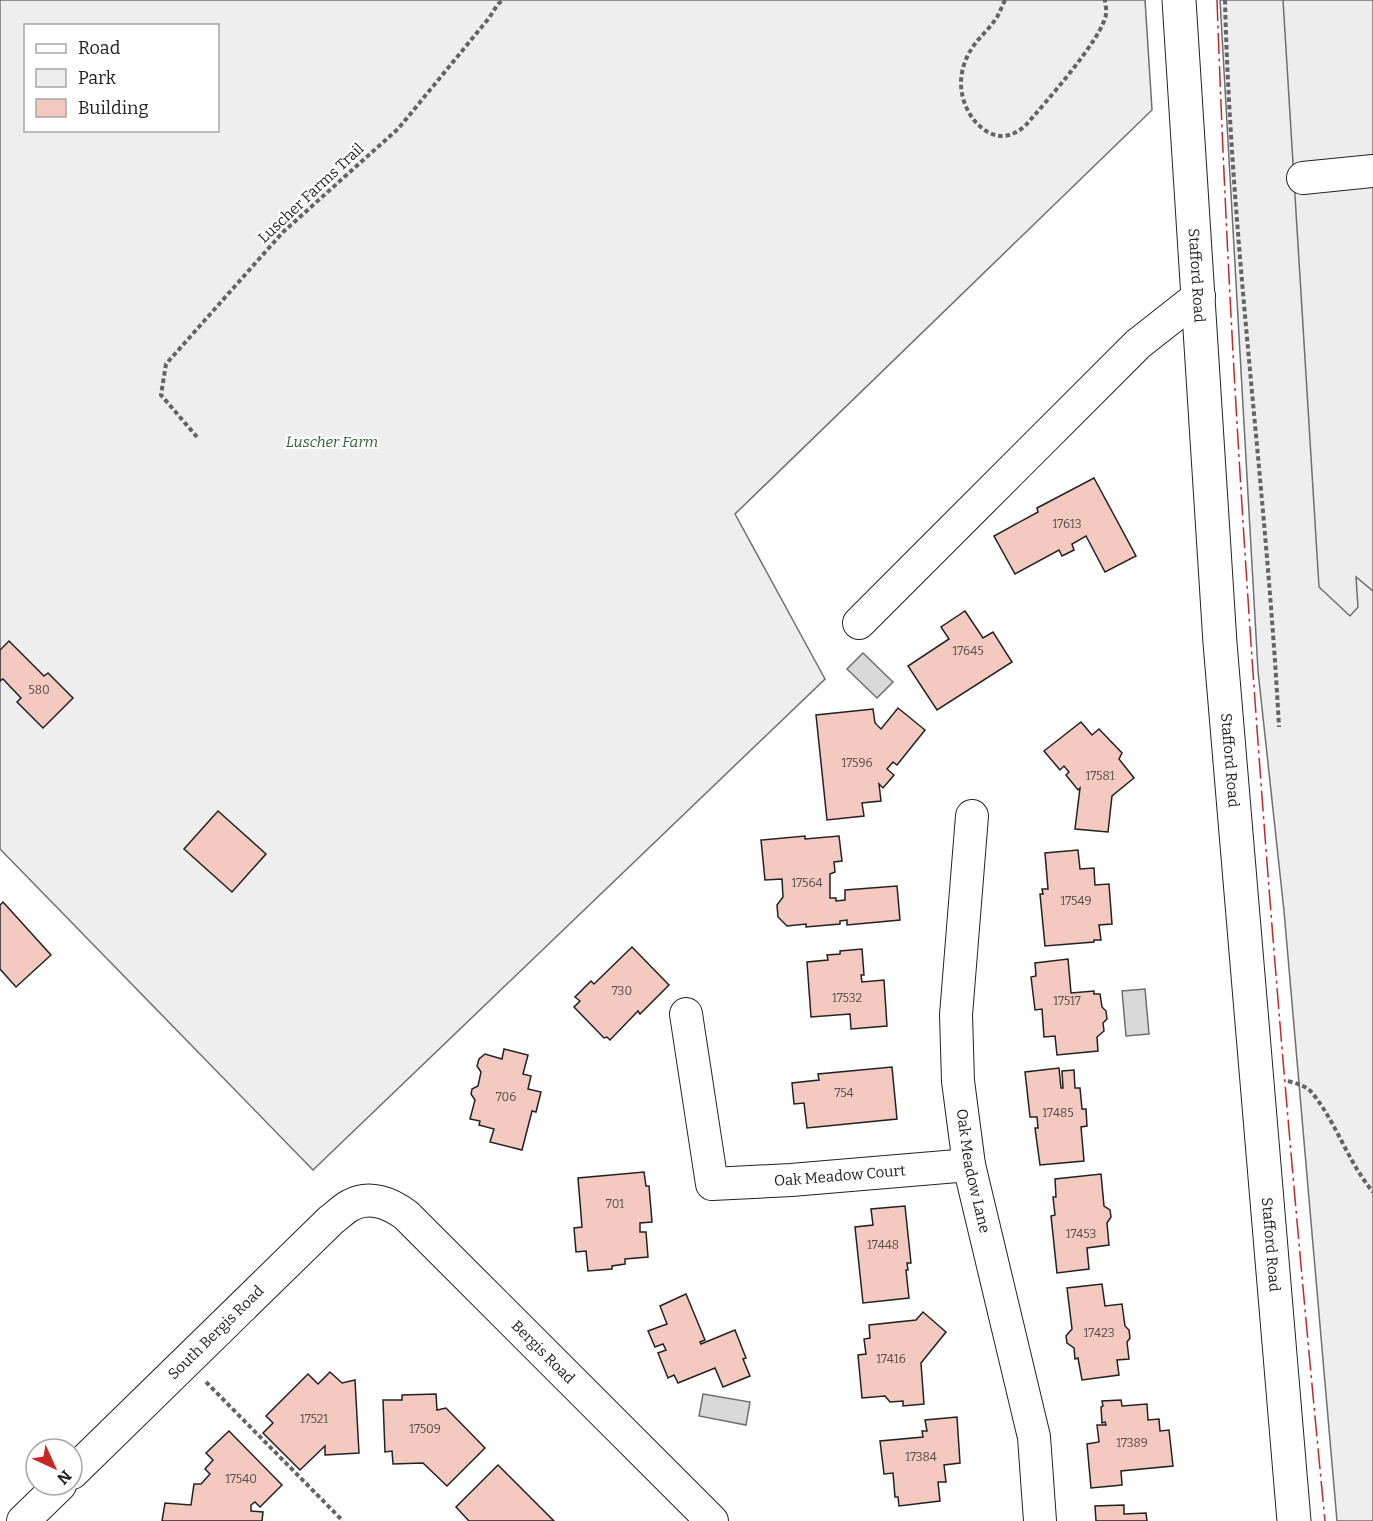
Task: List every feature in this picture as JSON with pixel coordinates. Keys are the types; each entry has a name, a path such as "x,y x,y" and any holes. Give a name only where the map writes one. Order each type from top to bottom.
{"main road":[{"name":"Stafford Road","path":"1179,0 1220,643 1294,1521"}],"street":[{"path":"1302,178 1373,171"},
{"path":"859,623 1138,344 1199,296"},
{"name":"Oak Meadow Lane","path":"972,816 956,1015 958,1081 969,1164 1033,1428 1040,1521"},
{"name":"Oak Meadow Court","path":"686,1014 712,1184 791,1180 969,1164"},
{"name":"South Bergis Road","path":"84,1461 331,1220 353,1203 366,1200"},
{"name":"Bergis Road","path":"366,1200 389,1204 406,1215 712,1521"},
{"path":"22,1521 47,1497"}],"path":[{"name":"Luscher Farms Trail","path":"197,437 161,395 166,364 283,232 398,129 503,0"},
{"path":"1005,0 997,18 976,41 964,62 961,77 961,94 968,113 982,129 994,135 1003,136 1017,133 1022,129 1086,51 1107,14 1105,0"},
{"path":"1226,0 1231,142 1247,355 1276,665 1279,727"},
{"path":"1256,1083 1289,1081 1301,1085 1312,1093 1353,1163 1373,1192"},
{"path":"186,1363 343,1521"}],"green space":[{"name":"Luscher Farm","path":"0,0 1145,0 1152,110 735,514 825,679 313,1170 0,849"},
{"path":"1220,0 1373,0 1373,1521 1337,1521 1284,911 1258,671"}],"shaded area":[{"path":"1283,0 1373,0 1373,591 1356,577 1358,607 1350,616 1319,587"},
{"path":"863,653 893,682 877,698 847,669"},
{"path":"1145,989 1149,1034 1126,1036 1122,991"},
{"path":"703,1394 750,1402 746,1425 699,1416"}],"building":[{"path":"1094,478 1136,556 1105,572 1086,536 1072,544 1074,550 1062,556 1059,550 1015,574 994,536 1038,512 1037,508"},
{"path":"965,611 983,638 993,632 1012,662 937,710 908,666 949,639 941,627"},
{"path":"9,641 44,676 48,673 73,698 43,728 17,702 21,698 3,679 0,681 0,650"},
{"path":"898,708 925,730 897,765 893,762 887,769 894,775 883,788 879,784 881,801 862,803 864,816 827,820 816,715 873,709 875,723 881,729"},
{"path":"1081,722 1092,735 1099,729 1122,753 1119,759 1134,778 1112,796 1108,832 1075,829 1080,788 1078,790 1066,775 1069,772 1064,766 1060,770 1044,751"},
{"path":"218,811 266,854 232,892 184,849"},
{"path":"805,836 805,839 839,836 842,861 834,862 835,872 830,874 830,898 836,898 836,901 845,900 845,890 897,886 900,920 847,925 847,920 840,921 840,924 787,926 778,917 777,905 783,897 782,879 765,880 761,840"},
{"path":"1078,850 1080,869 1094,868 1095,885 1109,884 1112,924 1099,925 1101,940 1045,946 1040,894 1043,894 1042,889 1048,889 1045,853"},
{"path":"3,902 51,955 16,987 0,969 0,905"},
{"path":"632,947 669,985 640,1014 638,1011 610,1040 607,1037 604,1038 574,1007 580,1001 575,997 591,981 594,984"},
{"path":"862,949 864,975 861,975 862,982 884,980 887,1026 851,1029 850,1014 811,1017 807,962 828,960 827,955 840,954 840,951"},
{"path":"1068,959 1071,993 1094,991 1094,994 1100,994 1102,1007 1106,1011 1104,1031 1097,1037 1098,1051 1057,1055 1055,1036 1044,1037 1042,1009 1035,1010 1031,977 1036,976 1035,963"},
{"path":"504,1049 528,1055 523,1074 531,1076 528,1089 541,1092 536,1112 532,1111 522,1150 490,1142 494,1129 479,1125 480,1121 470,1119 475,1100 471,1094 472,1089 478,1086 481,1072 477,1066 479,1059 485,1054 502,1059"},
{"path":"892,1067 897,1119 807,1128 804,1103 794,1104 792,1083 819,1080 818,1074"},
{"path":"1059,1068 1061,1088 1063,1088 1062,1071 1074,1070 1075,1088 1080,1088 1082,1109 1086,1109 1087,1126 1081,1127 1084,1161 1040,1165 1035,1128 1038,1128 1037,1117 1030,1117 1025,1072"},
{"path":"644,1172 646,1186 649,1186 652,1222 640,1223 640,1232 646,1232 648,1257 625,1259 625,1264 612,1266 612,1269 588,1271 586,1251 576,1252 574,1228 582,1227 578,1178"},
{"path":"1101,1174 1104,1206 1110,1210 1111,1217 1107,1223 1109,1245 1087,1248 1089,1269 1057,1273 1051,1216 1055,1215 1053,1197 1056,1197 1055,1179"},
{"path":"905,1206 911,1263 907,1263 908,1270 906,1270 909,1298 863,1303 855,1227 873,1225 871,1209"},
{"path":"1102,1284 1105,1306 1122,1304 1125,1326 1129,1330 1130,1338 1127,1342 1129,1359 1117,1360 1119,1375 1082,1380 1074,1348 1067,1343 1066,1336 1072,1329 1067,1288"},
{"path":"686,1294 705,1340 700,1342 701,1344 735,1330 750,1376 723,1387 715,1368 678,1383 674,1375 668,1378 658,1353 666,1350 663,1344 655,1347 648,1331 667,1324 660,1306"},
{"path":"923,1312 946,1332 921,1363 924,1404 903,1406 903,1401 890,1402 885,1396 862,1398 858,1355 866,1354 864,1339 870,1338 869,1325 916,1320"},
{"path":"330,1372 342,1383 355,1380 359,1453 325,1455 325,1446 300,1470 263,1433 273,1423 266,1416 308,1374 318,1384"},
{"path":"436,1394 437,1410 446,1408 485,1448 447,1486 423,1463 393,1464 392,1451 385,1452 383,1400 402,1400 402,1395"},
{"path":"1121,1400 1122,1406 1147,1404 1148,1420 1159,1419 1160,1431 1169,1430 1173,1466 1121,1471 1122,1485 1091,1488 1087,1444 1099,1442 1097,1425 1106,1425 1105,1422 1102,1423 1102,1401"},
{"path":"957,1417 960,1463 944,1465 946,1482 938,1482 940,1501 899,1506 898,1497 895,1497 893,1473 884,1474 880,1441 923,1437 922,1431 927,1431 925,1420"},
{"path":"229,1431 282,1485 260,1507 255,1502 251,1505 251,1511 263,1512 262,1521 162,1521 165,1503 191,1505 194,1484 201,1484 210,1474 205,1469 213,1460 206,1453"},
{"path":"498,1465 554,1521 469,1521 456,1507"},
{"path":"1124,1505 1124,1514 1146,1513 1147,1521 1096,1521 1095,1506"}],"power":[{"path":"1217,0 1235,381 1259,761 1290,1141 1325,1521"}]}
